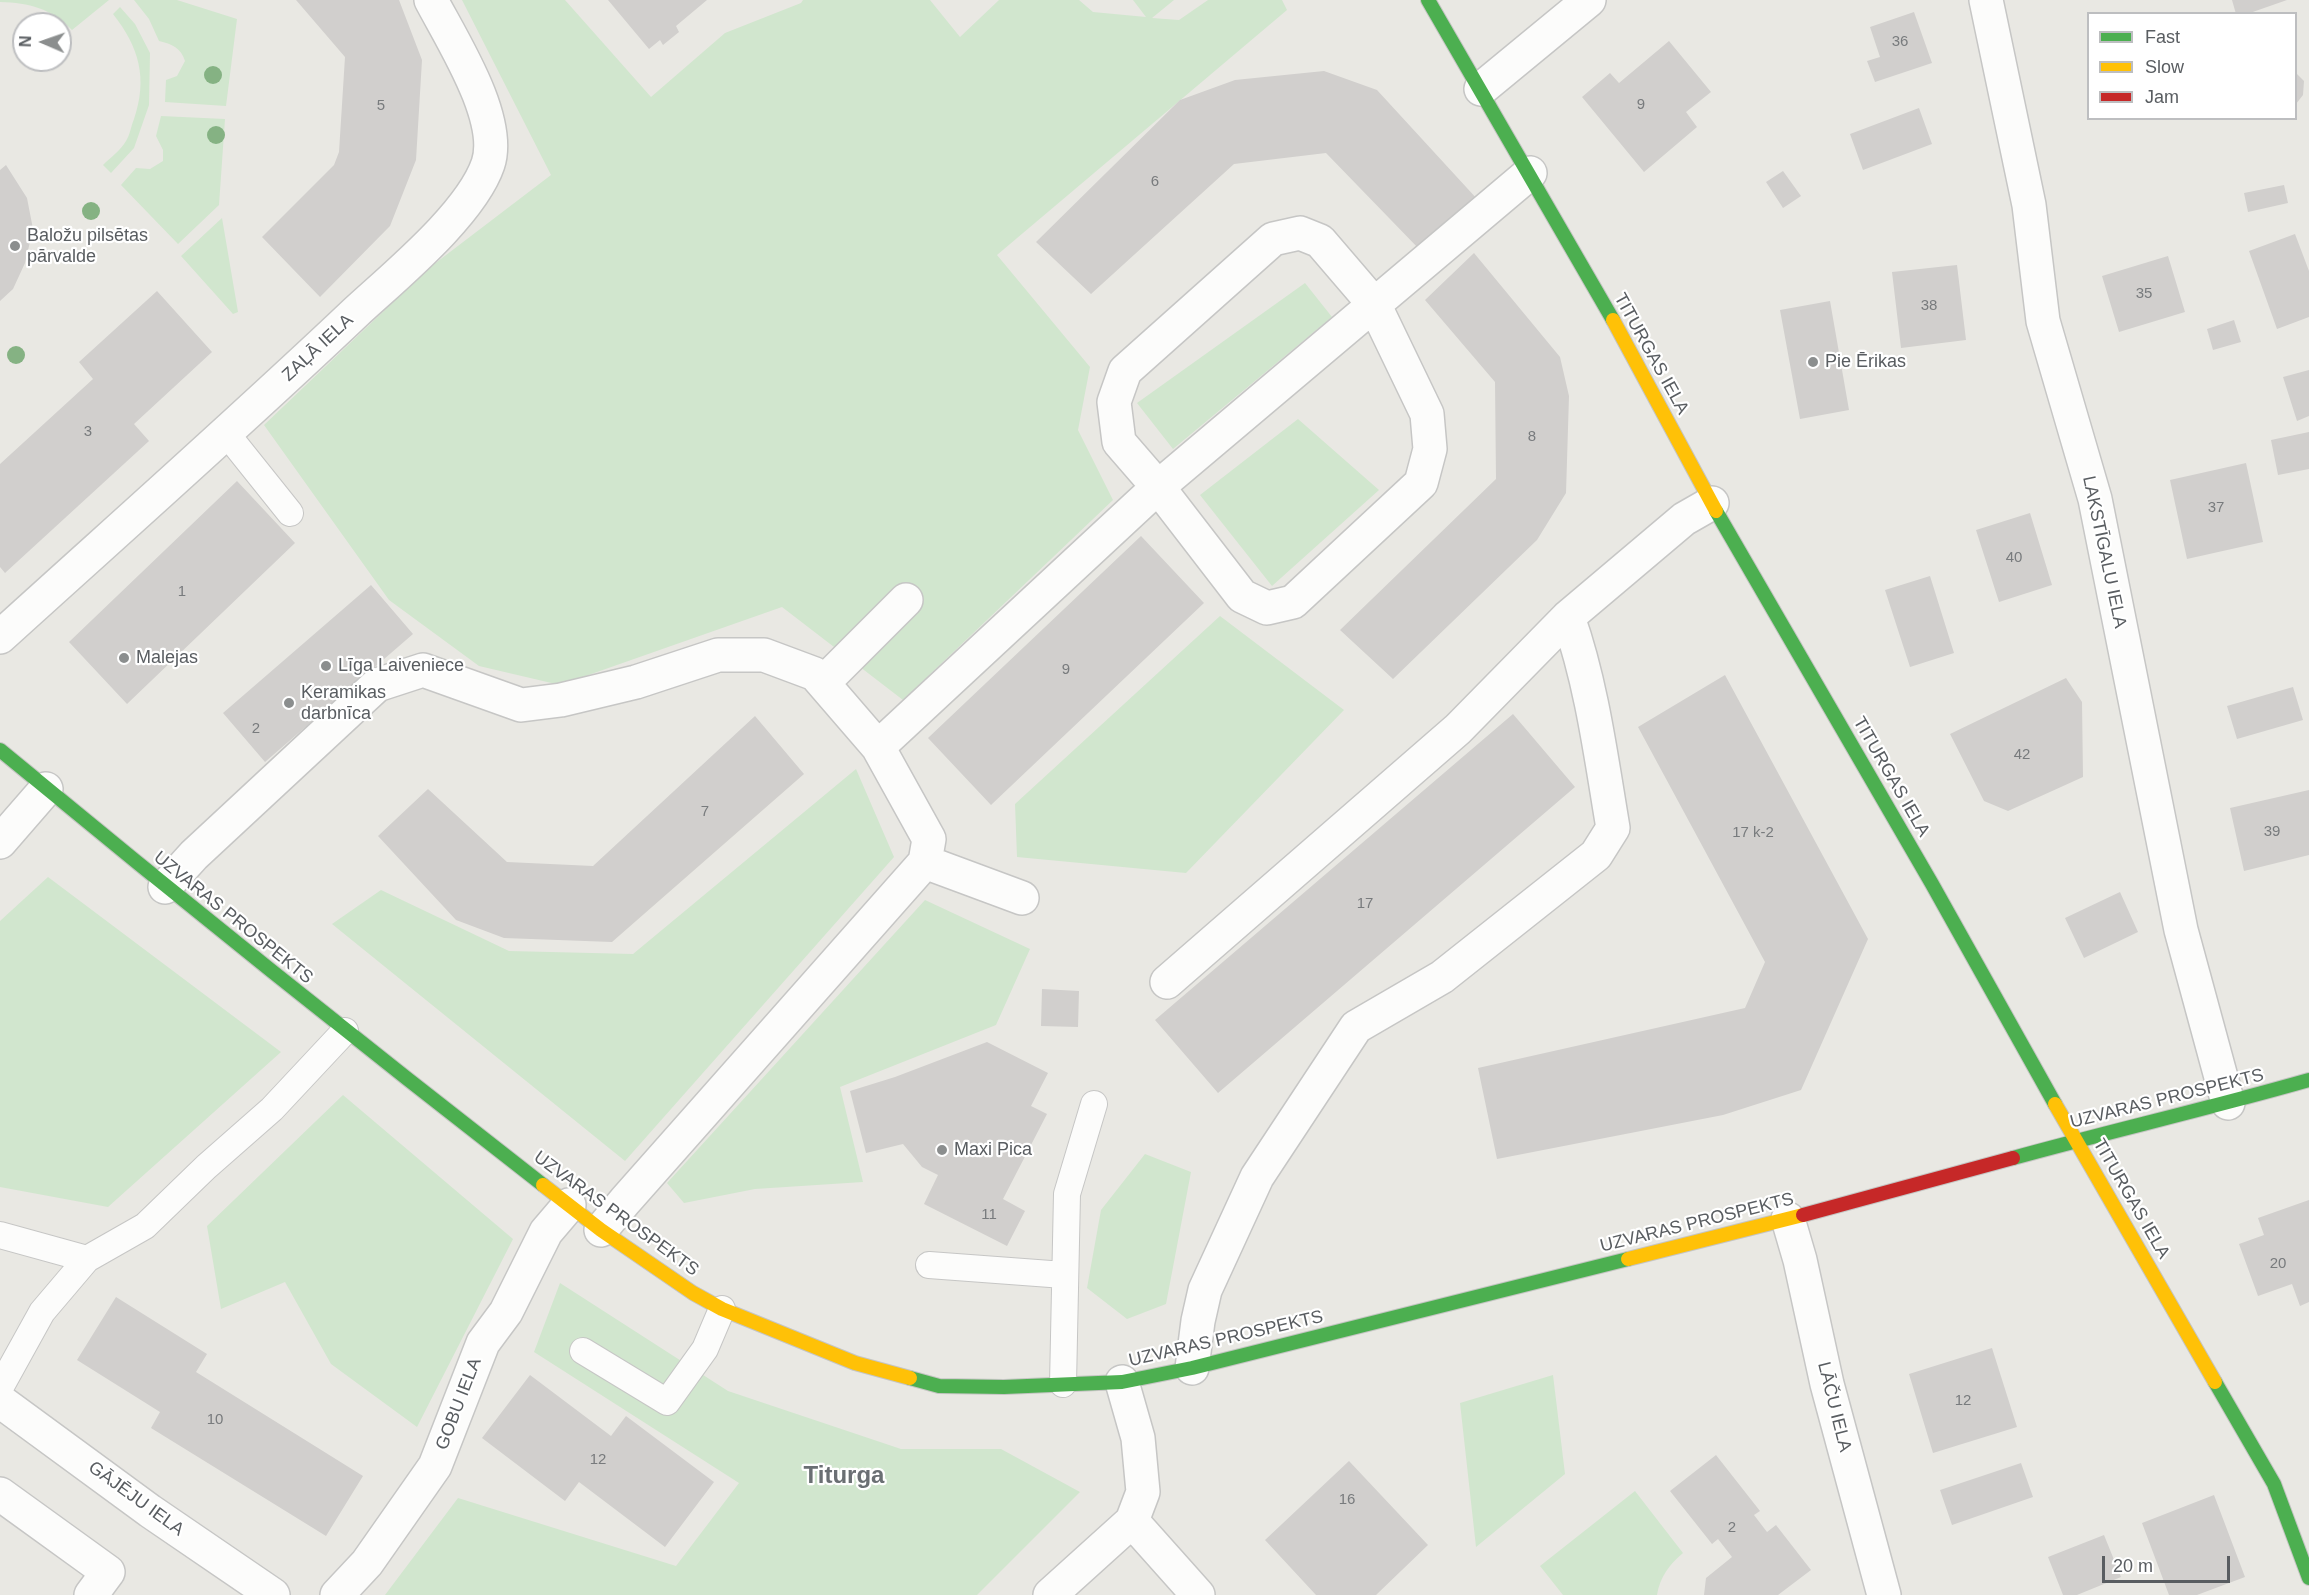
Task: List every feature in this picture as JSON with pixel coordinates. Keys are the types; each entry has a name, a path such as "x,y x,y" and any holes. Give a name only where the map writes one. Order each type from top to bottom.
{"street":[{"name":"ZAĻĀ IELA","path":"0,637 268,396 430,243 475,191 489,162 490,132 483,102 431,0"},
{"name":"TITURGAS IELA","path":"1428,0 1530,173 1712,503 2274,1484 2309,1578"},
{"path":"1481,88 1589,0"},
{"name":"LAKSTĪGALU IELA","path":"1986,0 2029,205 2043,321 2095,499 2181,930 2228,1103"},
{"path":"878,747 1158,486 1530,173"},
{"path":"1300,233 1320,241 1374,304 1427,414 1430,449 1421,483 1293,602 1267,608 1242,596 1158,486 1119,442 1114,402 1125,372 1273,239 1300,233"},
{"path":"1167,982 1458,729 1568,617 1683,519 1712,503"},
{"path":"823,683 906,600"},
{"path":"1192,1368 1198,1321 1205,1290 1257,1177 1356,1027 1442,977 1596,855 1613,828 1596,725 1578,646 1568,617"},
{"path":"165,887 194,855 377,685 423,670 521,705 561,700 636,682 718,655 764,655 815,674 878,747 929,839 926,862 601,1230"},
{"name":"UZVARAS PROSPEKTS","path":"0,750 165,887 345,1031 601,1230 693,1293 723,1309 855,1363 939,1386 1004,1387 1122,1382 1192,1368 1788,1219 2076,1140 2228,1103 2309,1080"},
{"path":"0,842 46,789"},
{"path":"926,862 1022,898"},
{"name":"GOBU IELA","path":"337,1595 367,1563 435,1466 483,1343 506,1312 546,1232 569,1205"},
{"name":"LĀČU IELA","path":"1788,1219 1800,1260 1827,1384 1884,1595"},
{"path":"1050,1595 1132,1521 1143,1492 1138,1438 1122,1382"},
{"name":"GĀJĒJU IELA","path":"0,1401 150,1511 273,1595"},
{"path":"0,1494 108,1572 91,1595"},
{"path":"1132,1521 1198,1595"}],"lane":[{"path":"226,433 290,513"},
{"path":"0,1388 42,1312 87,1259 145,1226 206,1167 272,1109 345,1031"},
{"path":"1063,1384 1066,1194 1094,1104"},
{"path":"0,1235 87,1259"},
{"path":"929,1265 1064,1275"},
{"path":"583,1351 667,1402 705,1349 723,1309"}],"green space":[{"path":"0,0 109,0 72,30 72,12 47,12 30,5 0,2"},
{"path":"134,0 177,0 237,19 226,106 165,102 166,80 177,76 185,61 175,47 159,41 149,19"},
{"path":"462,0 565,0 651,97 725,33 801,3 803,0 930,0 960,37 999,0 1079,0 1093,12 1146,17 1133,0 1174,0 1152,18 1179,20 1208,0 1282,0 1287,10 997,255 1090,367 1078,430 1113,500 903,700 782,607 560,685 479,666 389,600 264,425 429,268 551,175"},
{"path":"120,7 135,24 150,53 149,105 134,148 111,173 103,165 127,139 140,90 135,51 113,14"},
{"path":"161,116 225,119 219,205 178,244 121,185 136,168 150,169 163,161 163,150 156,136"},
{"path":"222,218 238,312 233,314 181,256"},
{"path":"1305,283 1332,317 1173,449 1137,403"},
{"path":"1298,419 1379,490 1272,586 1200,495"},
{"path":"1220,616 1344,710 1186,873 1017,857 1015,804"},
{"path":"856,769 894,857 625,1161 332,924 381,890 509,951 633,954"},
{"path":"48,877 281,1052 108,1207 0,1187 0,921"},
{"path":"925,900 1030,949 996,1025 840,1087 863,1182 755,1189 684,1203 667,1183"},
{"path":"343,1095 513,1239 417,1427 331,1364 285,1282 221,1309 207,1226"},
{"path":"1145,1154 1191,1172 1166,1304 1127,1319 1087,1288 1101,1210"},
{"path":"560,1283 728,1391 901,1449 1001,1449 1080,1492 977,1595 385,1595 458,1498 676,1566 739,1483 534,1352"},
{"path":"1553,1375 1565,1474 1476,1547 1460,1403"},
{"path":"1635,1491 1683,1553 1666,1572 1657,1595 1563,1595 1540,1566"}],"building":[{"path":"296,0 399,0 422,60 416,160 390,226 320,297 262,237 334,165 339,152 345,57"},
{"path":"608,0 707,0 676,26 679,32 663,45 660,40 649,49"},
{"path":"2232,0 2287,0 2253,12 2235,12"},
{"path":"1914,12 1932,63 1875,82 1867,61 1880,57 1870,27"},
{"path":"1669,41 1711,92 1686,112 1697,127 1644,172 1582,97 1610,73 1619,83"},
{"path":"1324,71 1377,90 1478,200 1421,251 1326,153 1234,164 1091,294 1036,242 1180,100 1235,80"},
{"path":"2297,74 2304,81 2303,95 2297,103"},
{"path":"1919,108 1932,144 1863,170 1850,134"},
{"name":"Baložu pilsētas pārvalde","path":"6,165 27,198 33,229 25,263 13,289 0,301 0,170"},
{"path":"1783,171 1801,196 1783,208 1766,182"},
{"path":"2284,185 2288,203 2248,212 2244,193"},
{"path":"2295,234 2309,271 2309,317 2277,329 2249,251"},
{"path":"1474,253 1560,357 1569,396 1566,493 1537,540 1393,679 1340,630 1496,479 1495,382 1425,300"},
{"path":"2168,256 2185,312 2119,332 2102,276"},
{"path":"1957,265 1966,340 1901,348 1892,272"},
{"path":"157,291 212,352 134,424 149,441 5,573 0,567 0,464 93,379 79,362"},
{"path":"1830,301 1849,410 1800,419 1780,310"},
{"path":"2234,320 2241,342 2213,350 2207,329"},
{"path":"2309,370 2309,416 2297,421 2283,377"},
{"path":"2309,432 2309,469 2278,475 2271,440"},
{"path":"2246,463 2263,542 2187,559 2170,480"},
{"path":"237,481 295,543 127,704 69,642"},
{"path":"2030,513 2052,585 1999,602 1976,530"},
{"path":"1141,536 1204,603 991,805 928,738"},
{"path":"1930,576 1954,653 1910,667 1885,590"},
{"path":"371,585 413,634 265,762 223,713"},
{"path":"1725,675 1868,939 1801,1090 1723,1115 1497,1159 1478,1068 1745,1008 1765,962 1638,727"},
{"path":"2066,678 2082,702 2083,777 2008,811 1984,801 1950,734"},
{"path":"2293,687 2303,720 2237,739 2227,706"},
{"path":"1513,714 1575,787 1218,1093 1155,1020"},
{"path":"755,716 804,774 612,942 504,938 456,920 378,836 428,789 507,862 593,866"},
{"path":"2309,790 2309,855 2244,871 2230,808"},
{"path":"2120,892 2138,932 2084,958 2065,918"},
{"path":"1042,989 1079,991 1078,1027 1041,1026"},
{"path":"987,1042 1048,1073 1031,1106 1047,1114 1003,1199 1025,1211 1007,1246 924,1204 938,1175 922,1167 903,1144 866,1153 850,1091 895,1077"},
{"path":"2309,1200 2309,1302 2300,1306 2292,1284 2258,1296 2239,1244 2264,1235 2258,1218"},
{"path":"116,1297 207,1354 196,1372 363,1476 326,1536 151,1428 160,1412 77,1360"},
{"path":"1992,1348 2017,1427 1933,1453 1909,1374"},
{"path":"530,1375 611,1436 626,1416 714,1482 665,1547 579,1482 565,1501 482,1438"},
{"path":"1716,1455 1760,1511 1754,1515 1767,1532 1776,1525 1811,1570 1778,1595 1704,1595 1706,1578 1732,1557 1718,1539 1712,1544 1670,1491"},
{"path":"1349,1461 1428,1545 1376,1595 1316,1595 1265,1540"},
{"path":"2021,1463 2033,1497 1952,1525 1940,1490"},
{"path":"2214,1495 2245,1577 2197,1595 2169,1595 2142,1523"},
{"path":"2104,1535 2121,1577 2077,1595 2063,1595 2048,1557"}],"traffic: fast":[{"path":"1428,0 1613,320"},
{"path":"1716,511 1932,884 2055,1104"},
{"path":"0,750 270,970 543,1185"},
{"path":"2013,1158 2309,1080"},
{"path":"910,1378 939,1386 1004,1387 1122,1382 1192,1368 1628,1259"},
{"path":"2215,1382 2274,1484 2309,1578"}],"traffic: slow":[{"path":"1613,320 1716,511"},
{"path":"2055,1104 2215,1382"},
{"path":"543,1185 601,1230 693,1293 722,1309 855,1363 910,1378"},
{"path":"1628,1259 1803,1215"}],"traffic: jam":[{"path":"1803,1215 2013,1158"}],"place":[{"name":"Baložu pilsētas pārvalde","path":"15,246"},
{"name":"Pie Ērikas","path":"1813,362"},
{"name":"Malejas","path":"124,658"},
{"name":"Līga Laiveniece","path":"326,666"},
{"name":"Keramikas darbnīca","path":"289,703"},
{"name":"Maxi Pica","path":"942,1150"}],"district":[{"name":"Titurga","path":"844,1476"}]}
